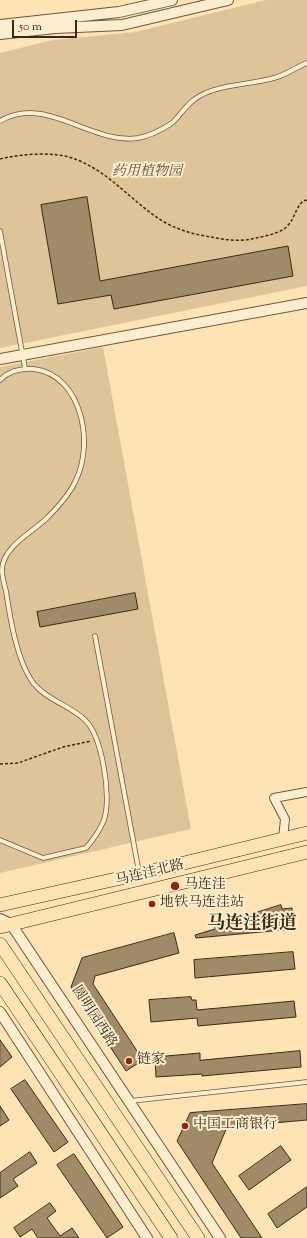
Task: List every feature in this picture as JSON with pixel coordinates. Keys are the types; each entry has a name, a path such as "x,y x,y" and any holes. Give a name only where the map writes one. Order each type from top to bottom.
{"main road":[{"name":"马连洼北路","path":"0,905 139,874 307,833"},
{"name":"马连洼北路","path":"4,923 307,852"},
{"path":"0,944 198,1238"},
{"path":"0,983 171,1238"}],"street":[{"path":"0,25 119,12 172,0"},
{"path":"0,34 55,28 122,25 228,0"},
{"path":"0,359 307,303"},
{"path":"283,839 285,819 274,798 307,792"},
{"name":"圆明园西路","path":"4,923 129,1101 220,1238"},
{"path":"0,1012 144,1237"}],"lane":[{"path":"0,121 28,113 48,115 105,134 138,138 154,133 171,123 194,99 207,92 276,78 307,63"},
{"path":"0,231 25,368"},
{"path":"0,380 7,374 25,368 45,371 58,379 70,392 83,423 86,440 83,462 75,482 64,499 47,518 4,558 2,570 10,621 18,648 35,685 85,720 94,733 102,760 107,803 104,820 86,848 43,858 0,840"},
{"path":"95,636 139,874"},
{"path":"129,1101 307,1082"}],"path":[{"path":"0,159 15,156 46,155 74,159 98,170 155,216 188,233 224,240 250,240 271,235 289,225 296,208 303,201 307,200"},
{"path":"0,764 18,763 63,747 96,740"}],"green space":[{"name":"药用植物园","path":"266,0 307,0 307,286 0,348 0,53 53,40 135,32"},
{"path":"103,347 191,829 0,873 0,367"}],"building":[{"path":"87,197 100,281 288,246 293,276 114,309 111,295 58,304 41,205"},
{"path":"135,593 138,609 40,627 37,612"},
{"path":"281,905 282,909 292,908 294,929 196,938 195,935 215,929 215,926"},
{"path":"174,933 179,953 95,976 93,984 143,1060 126,1071 71,987 82,958"},
{"path":"293,952 295,969 195,978 194,960"},
{"path":"191,997 192,1000 196,1000 197,1010 294,1001 296,1017 198,1026 197,1018 151,1022 149,1000"},
{"path":"0,1040 12,1057 0,1067"},
{"path":"300,1051 301,1067 202,1076 202,1074 156,1077 155,1057 200,1053 200,1060"},
{"path":"25,1080 68,1142 54,1152 11,1089"},
{"path":"307,1104 307,1120 227,1127 212,1163 262,1238 241,1238 177,1141 190,1113"},
{"path":"0,1106 9,1120 0,1126"},
{"path":"281,1146 291,1160 249,1190 239,1176"},
{"path":"30,1152 37,1163 13,1179 18,1186 0,1198 0,1173"},
{"path":"74,1154 123,1227 107,1238 57,1165"},
{"path":"307,1187 307,1207 277,1228 268,1214"},
{"path":"50,1203 56,1211 47,1218 60,1236 72,1228 79,1238 38,1238 32,1229 20,1237 14,1228"}],"place":[{"name":"马连洼","path":"175,886"},
{"name":"地铁马连洼站","path":"152,904"},
{"name":"链家","path":"129,1061"},
{"name":"中国工商银行","path":"185,1126"}],"district":[{"name":"马连洼街道","path":"252,925"}]}
